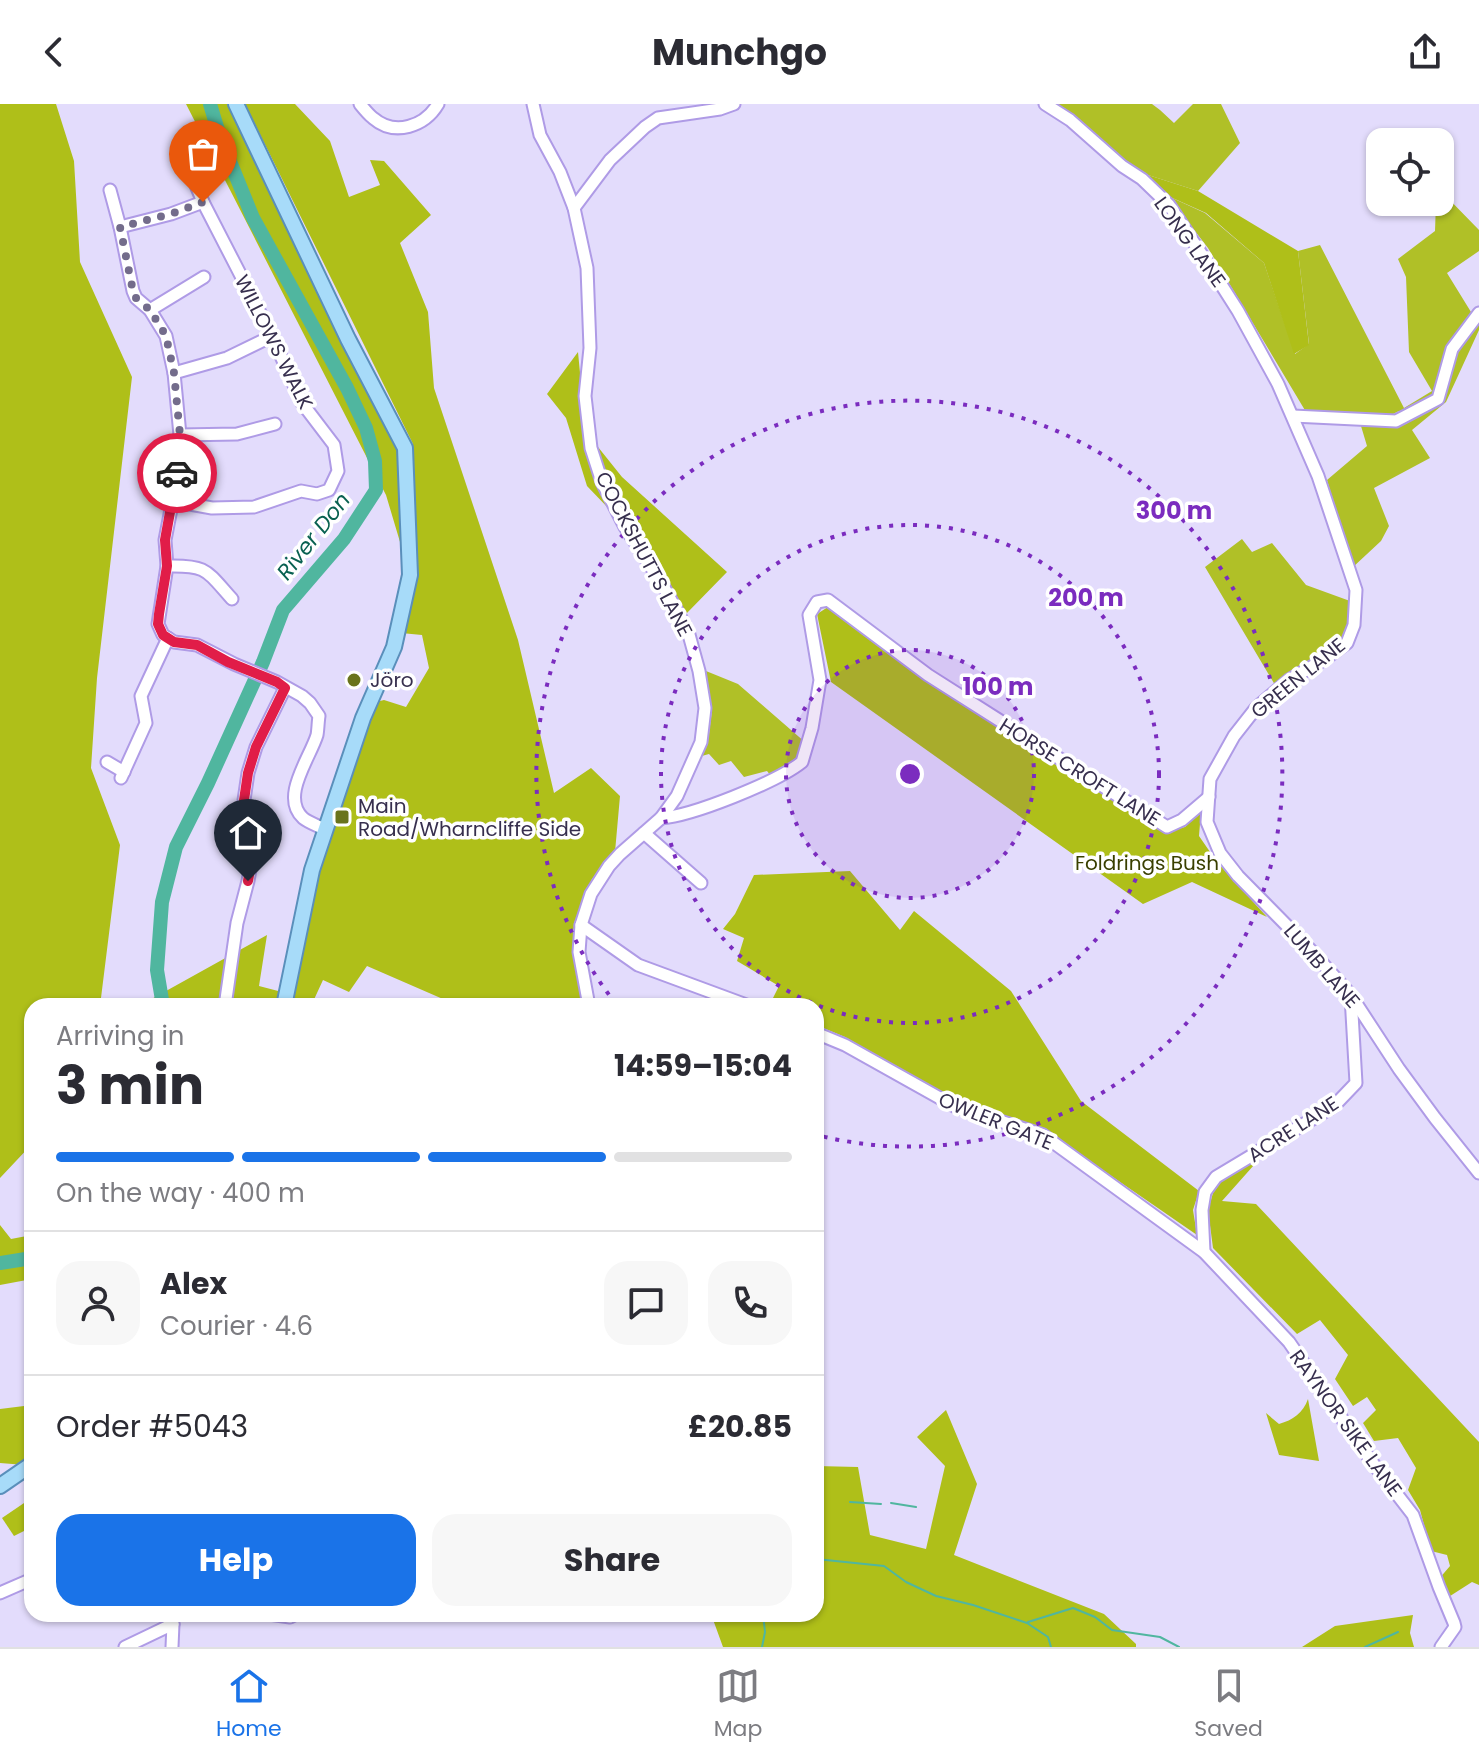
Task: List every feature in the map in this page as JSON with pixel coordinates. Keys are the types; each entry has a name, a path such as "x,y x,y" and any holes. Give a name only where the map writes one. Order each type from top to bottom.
{"main road":[{"path":"236,104 348,339 405,448 410,575 394,647 363,718 312,870 286,998"},
{"path":"0,1486 24,1470"}],"street":[{"path":"360,104 380,123 405,128 423,122 438,104"},
{"name":"COCKSHUTTS LANE","path":"533,104 540,135 560,172 574,208 587,268 590,348 585,396 591,448 602,482 625,527 688,631 705,708 704,731 677,796 661,818 609,866 591,894 581,925"},
{"path":"574,208 610,160 658,118 734,104"},
{"name":"LONG LANE","path":"1045,104 1070,120 1169,205 1238,311 1293,416"},
{"name":"WILLOWS WALK","path":"173,501 212,508 254,507 301,491 317,494 329,490 338,471 334,445 302,403 193,178"},
{"path":"110,190 133,291 136,298 150,310 166,336 174,373 180,435 177,478 165,540 167,566 158,624 163,635 174,642 197,645 281,685 310,703 319,716 317,735 302,768 295,806 303,818 326,830"},
{"path":"120,227 203,202"},
{"path":"150,310 179,286 204,277"},
{"path":"1293,416 1396,421 1438,399 1452,349 1479,313"},
{"path":"174,373 227,358 272,336"},
{"name":"GREEN LANE","path":"1209,797 1210,779 1234,736 1256,708 1289,680 1347,643 1354,625 1356,590 1318,476 1293,416"},
{"path":"180,435 237,434 275,424"},
{"path":"167,566 191,565 206,571 232,599"},
{"name":"HORSE CROFT LANE","path":"661,818 677,817 733,796 772,780 802,762 812,728 820,680 809,615 817,602 828,600 928,675 1167,827 1182,820 1209,797"},
{"path":"107,762 122,775 146,723 141,696 168,638"},
{"path":"226,998 237,923 252,858 244,800 248,773 281,685"},
{"name":"LUMB LANE","path":"1209,797 1207,822 1220,853 1350,994 1399,1069 1479,1173"},
{"path":"644,833 701,883"},
{"path":"581,925 579,952 588,998"},
{"path":"581,925 638,965 727,998"},
{"name":"ACRE LANE","path":"1204,1252 1202,1210 1205,1192 1216,1177 1334,1106 1356,1083 1350,994"},
{"name":"OWLER GATE","path":"824,1036 954,1106 1043,1135 1204,1252"},
{"name":"RAYNOR SIKE LANE","path":"1204,1252 1289,1342 1372,1462 1413,1515 1455,1627 1441,1647"},
{"path":"0,1593 24,1582"},
{"path":"125,1647 166,1622"},
{"path":"171,1622 172,1647"}],"green space":[{"path":"0,104 56,104 74,161 80,262 132,377 97,678 91,768 120,845 101,998 24,998 24,1152 0,1178"},
{"path":"186,104 227,104 397,451 406,562 386,495"},
{"path":"245,104 295,104 330,141 349,197 380,185 370,160 384,161 431,215 400,243 428,312 434,388 518,640 554,793 591,768 620,796 615,852 592,879 573,931 582,998 441,998 367,966 349,992 323,980 315,998 291,998 318,870 372,703 384,700 406,707 429,668 422,635 401,633 415,572 413,444"},
{"path":"1057,104 1152,104 1174,123 1193,104 1221,104 1240,143 1198,191 1145,174"},
{"path":"1145,174 1198,191 1298,251 1309,345 1294,354 1264,263 1206,213 1168,196"},
{"path":"1168,196 1205,213 1264,263 1295,354 1309,344 1298,251 1320,245 1404,408 1432,391 1409,352 1406,277 1398,259 1435,231 1436,216 1454,216 1454,204 1479,230 1479,251 1447,273 1479,325 1479,330 1446,402 1412,430 1430,458 1374,488 1389,526 1381,541 1352,568 1327,480 1367,446 1361,426 1396,427 1405,420 1399,411 1391,415 1306,412 1208,248"},
{"path":"578,352 582,394 611,511 587,486 566,418 547,394"},
{"path":"598,447 622,477 727,572 686,614 629,528 605,479"},
{"path":"1242,539 1252,552 1272,543 1306,585 1350,601 1349,620 1341,642 1275,685 1205,567"},
{"name":"Foldrings Bush","path":"828,607 919,676 1163,832 1185,827 1201,811 1199,836 1217,862 1267,917 1192,882 1143,904 831,682 817,614"},
{"path":"706,671 738,684 806,743 800,760 771,776 767,771 744,777 731,761 719,765 709,754 698,757 709,734 712,710"},
{"path":"850,871 900,930 914,911 1011,991 1081,1101 1199,1191 1193,1210 1197,1235 1046,1131 949,1098 845,1037 824,1028 824,998 773,998 779,986 737,961 744,938 723,929 735,914 754,875"},
{"path":"267,935 259,986 282,992 280,998 153,998"},
{"path":"1262,1156 1222,1201 1256,1204 1479,1442 1479,1585 1472,1582 1447,1598 1438,1580 1450,1566 1447,1555 1431,1551 1420,1510 1408,1490 1416,1468 1398,1438 1374,1441 1363,1423 1376,1410 1367,1397 1353,1406 1335,1379 1348,1355 1320,1320 1297,1334 1213,1248 1208,1210 1216,1183"},
{"path":"0,1225 11,1239 24,1237 24,1280 0,1285"},
{"path":"1308,1399 1319,1461 1279,1455 1266,1413 1279,1424 1300,1412"},
{"path":"24,1406 24,1465 0,1463 0,1409"},
{"path":"946,1410 977,1484 954,1555 1104,1614 1136,1647 723,1647 714,1622 824,1622 824,1466 858,1467 870,1535 926,1549 945,1466 917,1437"},
{"path":"24,1503 24,1531 14,1536 2,1518"},
{"path":"1413,1615 1410,1633 1414,1647 1302,1647 1335,1626"}],"waterway":[{"name":"River Don","path":"162,998 157,970 162,902 176,847 263,662 283,610 344,539 376,490 375,461 366,428 253,218 210,104"},
{"name":"River Don","path":"0,1263 24,1259"},
{"path":"850,1502 881,1504"},
{"path":"891,1503 916,1507"},
{"path":"824,1560 884,1566 906,1582 936,1596 1027,1623 1048,1637 1051,1647"},
{"path":"1028,1622 1073,1608 1095,1617 1112,1630 1160,1637 1179,1647"},
{"path":"762,1647 764,1622"},
{"path":"1365,1647 1398,1632"}],"way so far":[{"path":"177,473 180,435 174,373 166,336 150,310 136,298 133,291 120,227 203,202"}],"place":[{"name":"Jöro","path":"354,680"},
{"name":"Main Road/Wharncliffe Side","path":"342,817"}],"route":[{"path":"177,473 165,540 167,566 158,624 163,635 174,642 197,645 285,688 256,747 248,773 244,800 252,858 248,881"}]}
